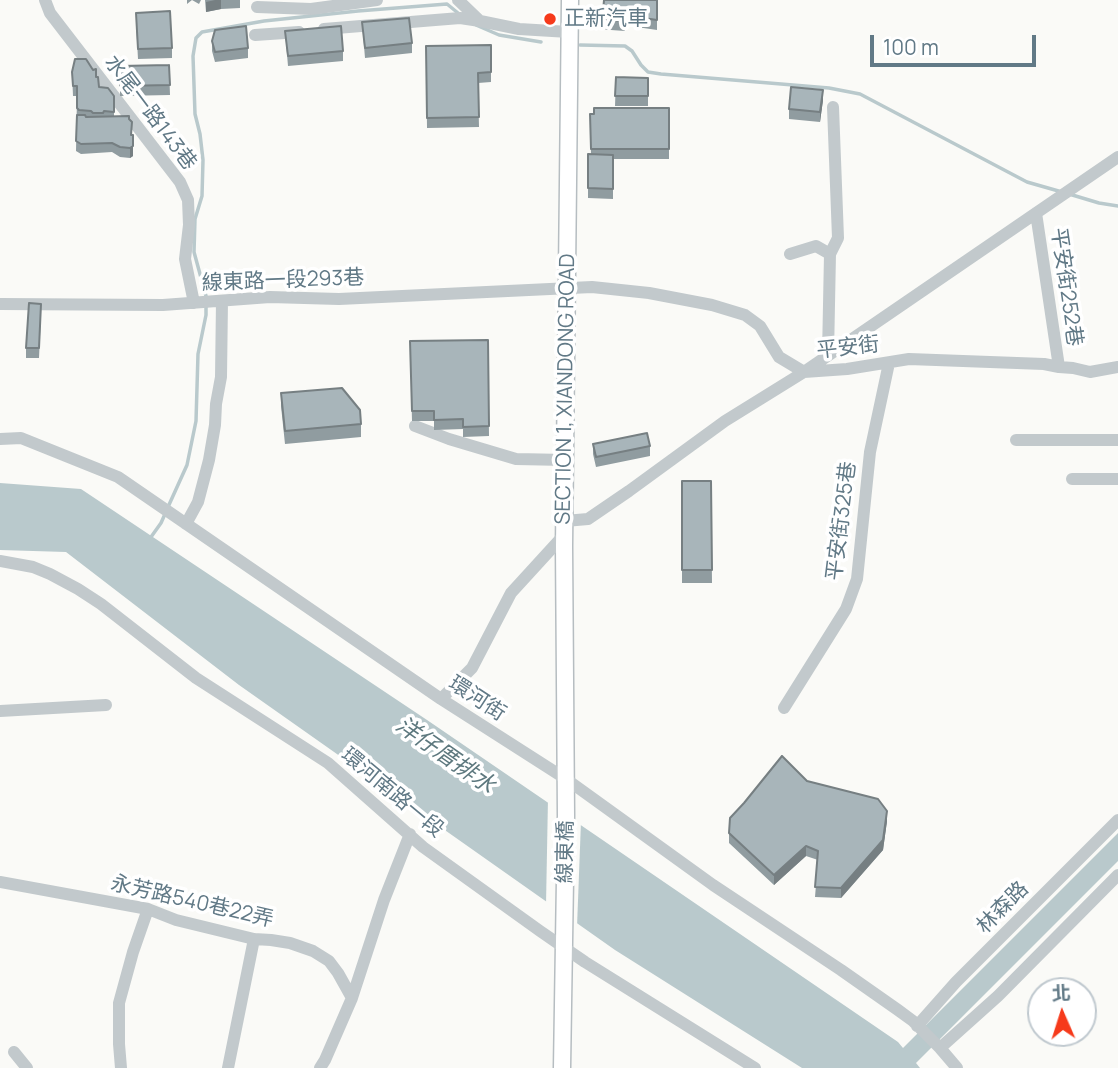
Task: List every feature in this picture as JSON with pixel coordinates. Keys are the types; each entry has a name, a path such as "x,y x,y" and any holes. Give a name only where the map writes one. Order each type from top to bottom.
{"main road":[{"name":"SECTION 1, XIANDONG ROAD","path":"566,779 565,528 570,0"},
{"name":"線東橋","path":"565,947 566,779"},
{"path":"562,1068 565,947"}],"street":[{"name":"水尾一路143巷","path":"44,0 50,13 180,181 188,200 189,225 185,259 199,303"},
{"path":"257,7 311,9 377,0"},
{"path":"458,0 480,21"},
{"path":"255,35 460,18 519,29 569,32"},
{"path":"828,355 830,254 838,238 833,107"},
{"path":"441,699 472,668 511,593 565,528 588,519 725,421 804,372 1118,157"},
{"name":"平安街252巷","path":"1036,213 1059,367"},
{"path":"790,254 816,246 830,254"},
{"name":"線東路一段293巷","path":"0,304 163,305 270,297 339,299 567,288"},
{"name":"平安街","path":"567,288 649,293 745,315 760,326 779,357 804,372 847,369 909,359 1044,364 1090,372 1118,367"},
{"path":"186,524 198,502 215,425 221,377 222,301"},
{"name":"平安街325巷","path":"784,708 846,609 857,579 870,452 889,363"},
{"path":"415,426 516,459 566,460"},
{"name":"環河街","path":"0,439 21,438 118,477 441,699 566,779 713,885 898,1010 918,1026 957,1068"},
{"path":"1016,440 1118,440"},
{"path":"1072,479 1118,479"},
{"name":"環河南路一段","path":"0,561 33,567 50,574 101,604 196,678 328,763 423,847 585,962 755,1068"},
{"path":"0,711 106,705"},
{"name":"林森路","path":"918,1026 956,982 1118,820"},
{"path":"320,1068 352,998 384,900 411,834"},
{"path":"940,1048 998,996 1118,875"},
{"name":"永芳路540巷22弄","path":"0,882 148,909 176,920 254,939 290,943 313,951 329,961 352,998"},
{"path":"121,1068 119,1003 148,909"},
{"path":"228,1068 254,939"},
{"path":"14,1052 27,1068"}],"water":[{"name":"洋仔厝排水","path":"0,483 81,489 430,722 898,1042 903,1048 1118,833 1118,861 916,1063 920,1068 802,1068 615,950 239,685 66,552 0,550"}],"pier":[{"path":"548,798 581,821 577,927 546,905"}],"building":[{"path":"604,0 657,0 657,20 624,14 625,21 597,19 597,11 603,12"},
{"path":"170,11 172,48 138,49 136,13"},
{"path":"409,18 412,43 365,48 362,22"},
{"path":"246,26 248,48 215,52 212,41 215,30"},
{"path":"341,26 343,51 288,56 285,31"},
{"path":"491,45 491,72 478,73 479,117 427,118 426,46"},
{"path":"75,59 86,59 93,70 96,69 99,87 108,88 114,96 114,112 93,113 77,108 77,86 73,86 72,72"},
{"path":"169,65 170,85 120,86 120,66"},
{"path":"616,77 648,78 648,96 615,96"},
{"path":"791,87 823,90 820,112 789,109"},
{"path":"594,108 669,108 669,149 591,149 590,114 594,114"},
{"path":"77,115 129,116 132,122 133,146 120,147 112,143 81,144 76,141"},
{"path":"588,154 613,155 613,189 588,188"},
{"path":"29,303 41,304 39,348 26,348"},
{"path":"488,340 489,426 463,427 463,419 434,420 434,411 412,411 410,341"},
{"path":"342,388 360,410 361,424 285,431 281,393"},
{"path":"647,433 650,446 596,457 593,444"},
{"path":"682,481 711,481 712,570 682,570"},
{"path":"782,756 807,781 878,799 887,811 883,840 841,888 815,887 818,851 806,846 774,875 729,833 730,818"}],"waterway":[{"path":"168,507 187,465 196,421 198,354 206,315 206,296 194,252 195,219 202,196 203,160 195,114 193,56 196,38 202,32 264,21 358,11 447,4 458,13"},
{"path":"476,25 499,35 541,42"},
{"path":"580,45 625,46 648,72 829,88 860,94 1027,182 1062,192"},
{"path":"1069,194 1118,206"},
{"path":"151,537 165,514"}],"place":[{"name":"正新汽車","path":"550,19"}]}
